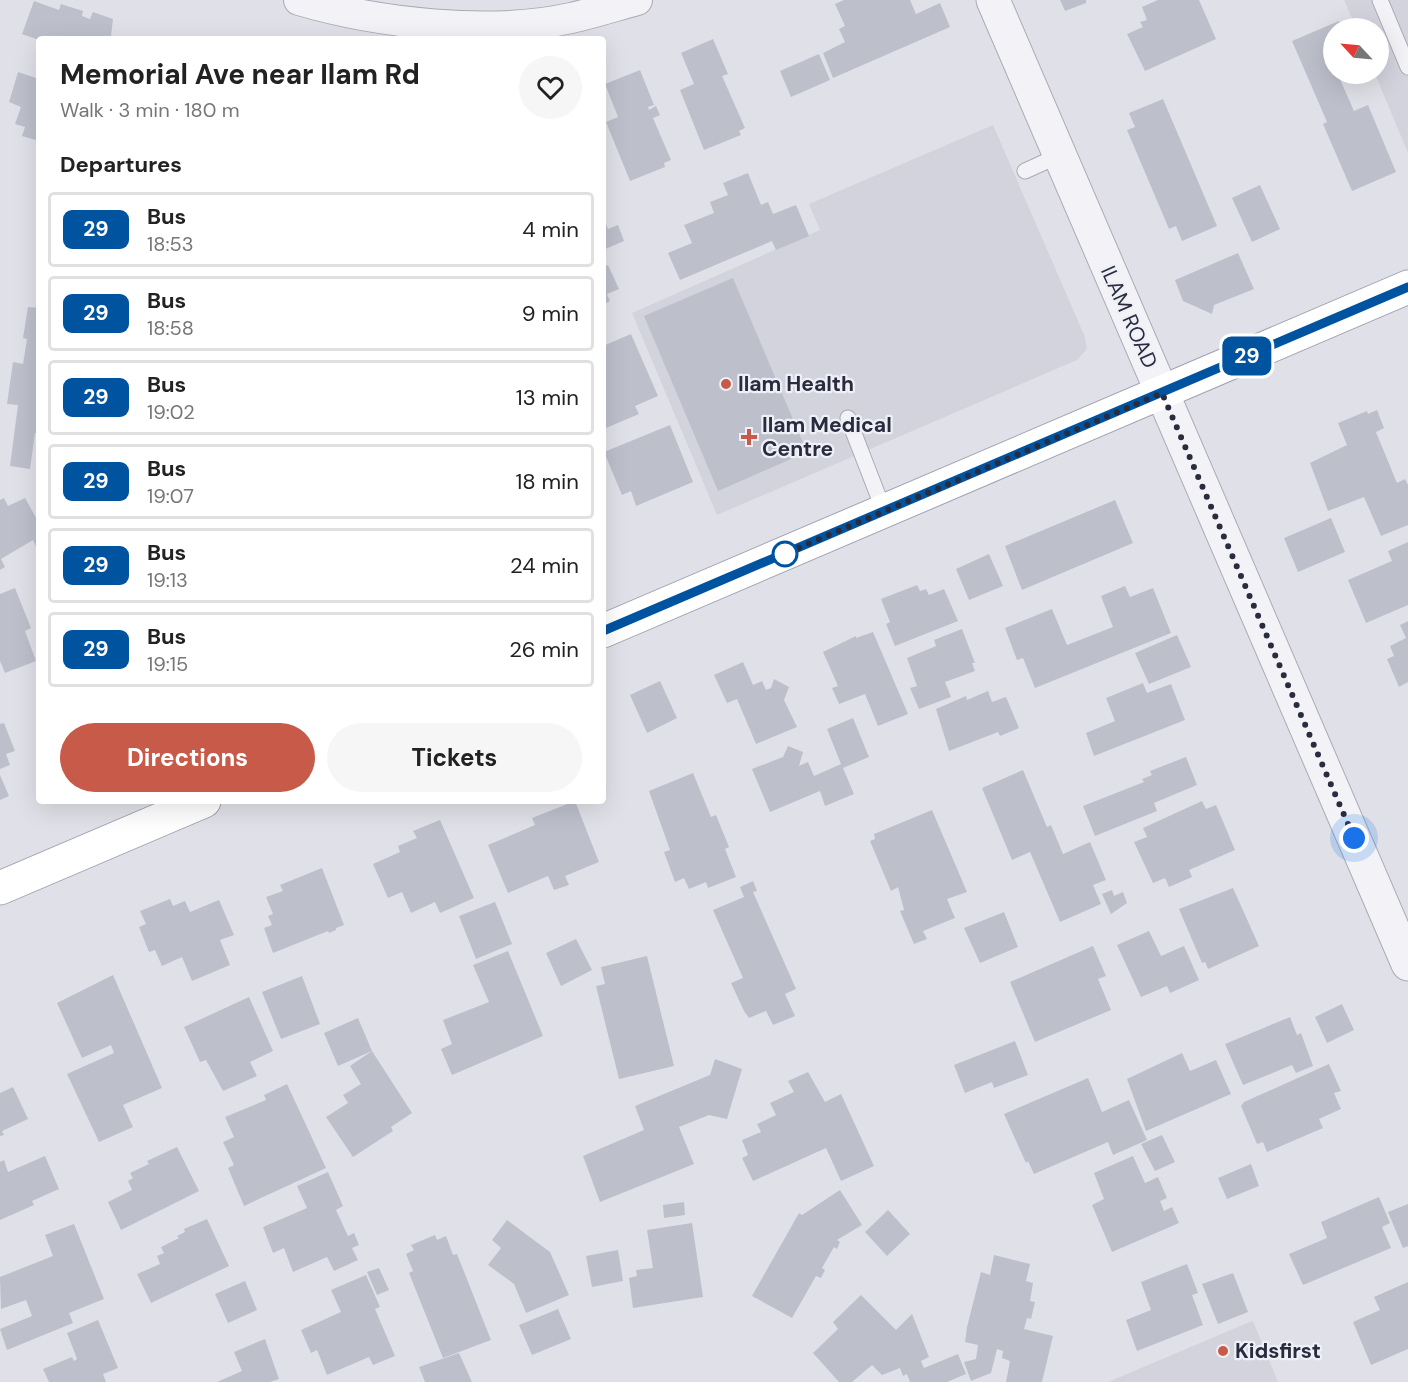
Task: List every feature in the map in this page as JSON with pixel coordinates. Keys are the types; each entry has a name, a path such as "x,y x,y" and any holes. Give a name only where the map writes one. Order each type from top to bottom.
{"main road":[{"path":"606,631 1408,287"},
{"path":"0,888 197,804"}],"street":[{"path":"299,0 378,9 438,25 503,25 569,19 637,0"},
{"name":"ILAM ROAD","path":"993,0 1058,156 1408,964"}],"lane":[{"path":"1380,0 1408,67"},
{"path":"1025,171 1058,156"},
{"path":"848,418 884,511"}],"shaded area":[{"path":"1344,0 1408,0 1408,153 1379,84 1389,84 1389,18 1352,18"},
{"path":"993,125 1085,337 1087,349 1077,360 717,515 632,313 820,230 809,204"},
{"name":"Kidsfirst","path":"1252,1321 1278,1382 1108,1382"}],"building":[{"path":"844,0 910,0 916,14 940,3 950,27 833,78 823,53 845,42 839,29 845,26 835,4"},
{"path":"1060,0 1086,0 1086,3 1065,11"},
{"path":"1158,0 1199,0 1216,39 1145,71 1127,34 1143,27 1140,22 1147,20 1142,7"},
{"path":"34,1 59,10 61,4 83,11 82,16 90,19 93,12 113,19 111,36 36,36 36,39 22,34"},
{"path":"1323,28 1323,84 1342,84 1354,111 1368,105 1396,172 1352,191 1323,124 1327,122 1292,41"},
{"path":"713,39 728,74 722,76 745,128 739,131 741,135 704,150 680,90 694,84 681,53"},
{"path":"819,54 830,80 791,97 780,71"},
{"path":"640,70 654,105 648,107 649,110 656,106 660,115 653,118 671,160 664,163 665,167 630,181 606,122 618,117 606,84"},
{"path":"18,72 36,78 36,140 22,136 25,127 15,124 21,107 9,102"},
{"path":"1163,99 1217,226 1182,241 1176,226 1169,229 1127,130 1135,127 1129,113"},
{"path":"748,173 761,205 768,202 773,214 796,205 809,236 776,250 772,241 680,280 668,253 692,243 684,225 714,213 710,202 728,195 723,183"},
{"path":"1260,185 1280,229 1252,242 1232,198"},
{"path":"606,224 608,229 618,225 624,241 606,249"},
{"path":"1238,253 1254,289 1214,305 1212,314 1183,301 1175,280"},
{"path":"608,265 619,289 607,294 610,301 606,303 606,266"},
{"name":"Ilam Health","path":"733,278 807,452 718,491 644,316"},
{"path":"28,307 36,308 36,433 30,469 10,466 18,405 7,404 13,362 23,364 27,339 23,338"},
{"path":"631,334 658,396 635,406 639,414 606,428 606,345"},
{"path":"1377,410 1384,428 1376,432 1397,483 1405,479 1408,485 1408,525 1381,536 1364,497 1328,511 1310,463 1347,445 1338,423 1367,411 1368,414"},
{"path":"670,425 693,482 636,506 631,491 622,495 606,457 606,451"},
{"path":"4,498 8,506 25,498 36,518 36,546 33,540 1,559 5,567 0,570 0,500"},
{"path":"1115,500 1133,543 1022,590 1005,546"},
{"path":"1331,518 1345,552 1298,572 1284,538"},
{"path":"1408,542 1408,605 1366,623 1348,580 1392,561 1388,551"},
{"path":"989,554 1003,586 969,600 956,569"},
{"path":"917,585 920,591 926,589 929,595 944,589 958,621 895,646 886,624 890,622 881,599"},
{"path":"1125,586 1130,597 1153,588 1171,633 1035,688 1023,658 1017,660 1005,628 1052,609 1067,645 1113,627 1101,596"},
{"path":"15,588 31,628 25,631 36,661 5,673 0,661 0,594"},
{"path":"1408,621 1408,682 1399,687 1387,659 1394,656 1390,646 1406,638 1400,625"},
{"path":"962,629 975,663 972,663 975,671 945,682 951,697 919,709 910,688 917,686 907,658 936,646 934,640"},
{"path":"873,632 908,714 878,726 865,694 839,704 832,688 838,686 823,652 856,636 856,638"},
{"path":"1177,635 1191,667 1149,684 1135,653"},
{"path":"743,662 753,685 762,681 766,690 771,688 774,679 789,687 784,700 797,727 756,744 737,699 727,703 714,675"},
{"path":"660,681 677,718 647,733 630,695"},
{"path":"1143,683 1147,693 1171,684 1185,720 1094,756 1086,733 1115,721 1106,698"},
{"path":"988,691 992,702 1006,697 1019,728 1000,736 998,732 949,751 936,709 966,696 967,700"},
{"path":"853,718 869,757 843,768 854,794 825,806 820,791 770,812 752,769 783,757 788,746 803,752 799,766 808,762 814,776 841,764 827,729"},
{"path":"4,723 15,751 6,754 10,765 0,769 0,724"},
{"path":"1186,757 1197,785 1154,803 1157,811 1095,836 1083,806 1144,782 1142,779 1152,775 1150,771"},
{"path":"1023,770 1047,827 1051,825 1063,854 1090,842 1106,880 1093,885 1101,904 1060,922 1030,852 1012,860 982,788"},
{"path":"693,773 711,817 716,815 729,847 725,849 736,877 708,888 706,882 689,889 684,878 675,882 664,852 670,850 649,791"},
{"path":"0,775 9,796 0,800"},
{"path":"1202,801 1206,809 1216,805 1235,850 1189,870 1192,877 1169,887 1165,878 1153,883 1134,842 1147,837 1143,828"},
{"path":"567,804 576,804 599,862 565,876 569,885 554,890 548,876 508,893 488,845 535,825 532,818"},
{"path":"932,810 967,892 947,899 955,918 923,931 927,939 914,944 900,911 904,910 898,887 891,891 870,841 875,839 874,834"},
{"path":"440,820 474,898 440,913 435,902 411,913 402,892 388,898 373,864 400,852 398,846 417,838 413,831"},
{"path":"322,868 344,925 329,933 328,931 273,953 264,928 272,925 268,916 273,914 266,897 283,891 280,885"},
{"path":"753,881 757,891 753,892 796,989 785,994 795,1016 773,1025 766,1011 749,1018 744,1011 731,983 743,978 713,910 744,897 740,887"},
{"path":"1233,888 1259,946 1208,969 1205,962 1202,963 1179,909"},
{"path":"1112,890 1114,896 1123,892 1127,903 1111,914 1102,894"},
{"path":"170,899 173,906 185,901 190,912 219,900 234,935 220,940 230,965 192,981 182,957 162,966 155,950 149,952 139,927 146,924 140,911"},
{"path":"495,902 512,944 476,959 459,916"},
{"path":"1004,912 1018,947 980,963 964,928"},
{"path":"1149,931 1161,956 1184,946 1199,980 1170,993 1167,986 1141,997 1117,945"},
{"path":"576,939 592,970 561,986 546,953"},
{"path":"1093,946 1106,976 1098,979 1111,1010 1035,1042 1010,982"},
{"path":"508,951 543,1036 452,1075 441,1049 452,1044 443,1020 489,1002 473,965"},
{"path":"647,956 674,1066 619,1079 596,986 605,984 601,967"},
{"path":"113,975 162,1088 123,1105 133,1127 99,1142 67,1074 114,1053 111,1045 82,1058 57,1003"},
{"path":"302,976 320,1024 281,1039 262,992"},
{"path":"249,997 273,1051 250,1062 257,1076 223,1091 206,1060 200,1062 184,1027"},
{"path":"1342,1004 1354,1030 1327,1043 1315,1017"},
{"path":"1290,1017 1297,1035 1301,1033 1313,1066 1296,1073 1292,1065 1243,1085 1225,1044"},
{"path":"358,1018 372,1051 338,1066 324,1033"},
{"path":"1015,1041 1028,1075 994,1088 992,1082 965,1093 954,1065"},
{"path":"372,1051 412,1113 391,1127 393,1131 353,1157 326,1117 348,1103 343,1095 361,1084 350,1066"},
{"path":"1182,1053 1190,1071 1216,1060 1231,1094 1146,1131 1127,1079"},
{"path":"715,1059 742,1069 727,1119 709,1115 679,1127 694,1164 600,1202 583,1156 644,1130 635,1106 710,1075"},
{"path":"1329,1064 1341,1091 1334,1093 1341,1109 1319,1119 1323,1128 1267,1152 1263,1142 1257,1144 1241,1106 1244,1102"},
{"path":"808,1072 825,1102 841,1094 874,1166 841,1181 826,1148 753,1181 742,1158 748,1155 742,1140 761,1132 757,1124 776,1115 770,1103 794,1092 788,1081"},
{"path":"1088,1078 1102,1112 1129,1100 1147,1140 1113,1155 1108,1142 1034,1174 1028,1161 1026,1163 1004,1114"},
{"path":"287,1084 326,1168 244,1206 228,1168 234,1165 223,1142 234,1137 225,1117 266,1100 264,1095"},
{"path":"13,1087 28,1119 2,1131 4,1135 0,1136 0,1093"},
{"path":"1162,1135 1175,1162 1155,1171 1141,1144"},
{"path":"177,1147 199,1191 121,1230 108,1202 132,1190 128,1181 133,1178 130,1173 149,1164 147,1161"},
{"path":"45,1156 59,1189 32,1201 34,1205 0,1220 0,1162 4,1160 8,1172"},
{"path":"1133,1156 1145,1183 1158,1177 1167,1198 1160,1201 1164,1211 1172,1207 1179,1223 1112,1252 1092,1205 1104,1199 1094,1173"},
{"path":"1251,1164 1259,1186 1227,1199 1218,1178"},
{"path":"328,1172 343,1206 336,1210 348,1236 354,1233 359,1245 352,1248 358,1260 334,1271 327,1257 293,1272 284,1248 273,1253 263,1227 307,1208 297,1186"},
{"path":"840,1190 862,1225 837,1240 840,1242 837,1249 834,1247 822,1268 825,1270 821,1278 816,1276 792,1318 752,1296 799,1213 802,1215"},
{"path":"1379,1197 1390,1223 1382,1227 1391,1248 1303,1285 1289,1254 1327,1238 1321,1222"},
{"path":"684,1202 685,1215 664,1218 663,1205"},
{"path":"1408,1204 1408,1246 1403,1248 1388,1212"},
{"path":"888,1210 910,1234 887,1256 865,1232"},
{"path":"207,1219 229,1266 151,1303 137,1274 160,1264 157,1256 164,1253 161,1247 179,1238 177,1236 185,1232 184,1229"},
{"path":"507,1220 550,1252 569,1295 526,1313 514,1284 488,1265 501,1248 492,1240"},
{"path":"692,1223 703,1297 633,1308 629,1278 637,1276 636,1270 653,1268 647,1230"},
{"path":"74,1224 104,1299 69,1313 73,1323 7,1350 0,1329 32,1316 26,1300 1,1309 0,1277 53,1256 45,1235"},
{"path":"435,1235 437,1240 446,1236 453,1255 457,1254 491,1340 443,1358 409,1273 413,1271 406,1254 414,1250 411,1245"},
{"path":"618,1250 623,1281 592,1287 586,1256"},
{"path":"994,1255 1030,1264 1026,1281 1033,1283 1030,1301 1035,1302 1031,1319 1027,1318 1024,1329 1053,1336 1042,1382 1006,1382 1010,1361 1002,1358 1003,1351 997,1349 991,1373 971,1381 964,1362 976,1359 978,1345 965,1342 967,1327 981,1272 990,1275"},
{"path":"1187,1264 1198,1293 1192,1295 1203,1325 1137,1351 1126,1320 1151,1310 1141,1282"},
{"path":"379,1268 389,1290 377,1295 367,1272"},
{"path":"1233,1273 1248,1312 1218,1324 1202,1284"},
{"path":"366,1275 380,1307 375,1309 395,1356 373,1365 369,1357 327,1375 317,1350 311,1353 301,1330 341,1312 331,1290"},
{"path":"245,1281 257,1310 228,1323 215,1294"},
{"path":"1408,1282 1408,1349 1371,1365 1353,1322 1380,1310 1374,1297"},
{"path":"861,1295 896,1330 912,1314 929,1357 921,1361 924,1368 958,1354 966,1374 947,1382 910,1382 907,1374 903,1376 900,1368 882,1375 872,1365 852,1382 839,1382 813,1353 838,1329 833,1322"},
{"path":"558,1309 571,1339 532,1355 519,1325"},
{"path":"98,1320 118,1368 103,1374 106,1382 49,1382 43,1369 72,1357 74,1361 77,1359 67,1333"},
{"path":"265,1339 279,1379 270,1382 217,1382 242,1371 234,1352"},
{"path":"459,1353 472,1382 425,1382 419,1367"}],"bus line":[{"name":"29","path":"606,630 1408,287"}],"place":[{"name":"Ilam Health","path":"726,384"},
{"name":"Ilam Medical Centre","path":"749,437"},
{"name":"Kidsfirst","path":"1223,1351"}],"route":[{"path":"785,554 777,557 1162,393 1354,838"}]}
